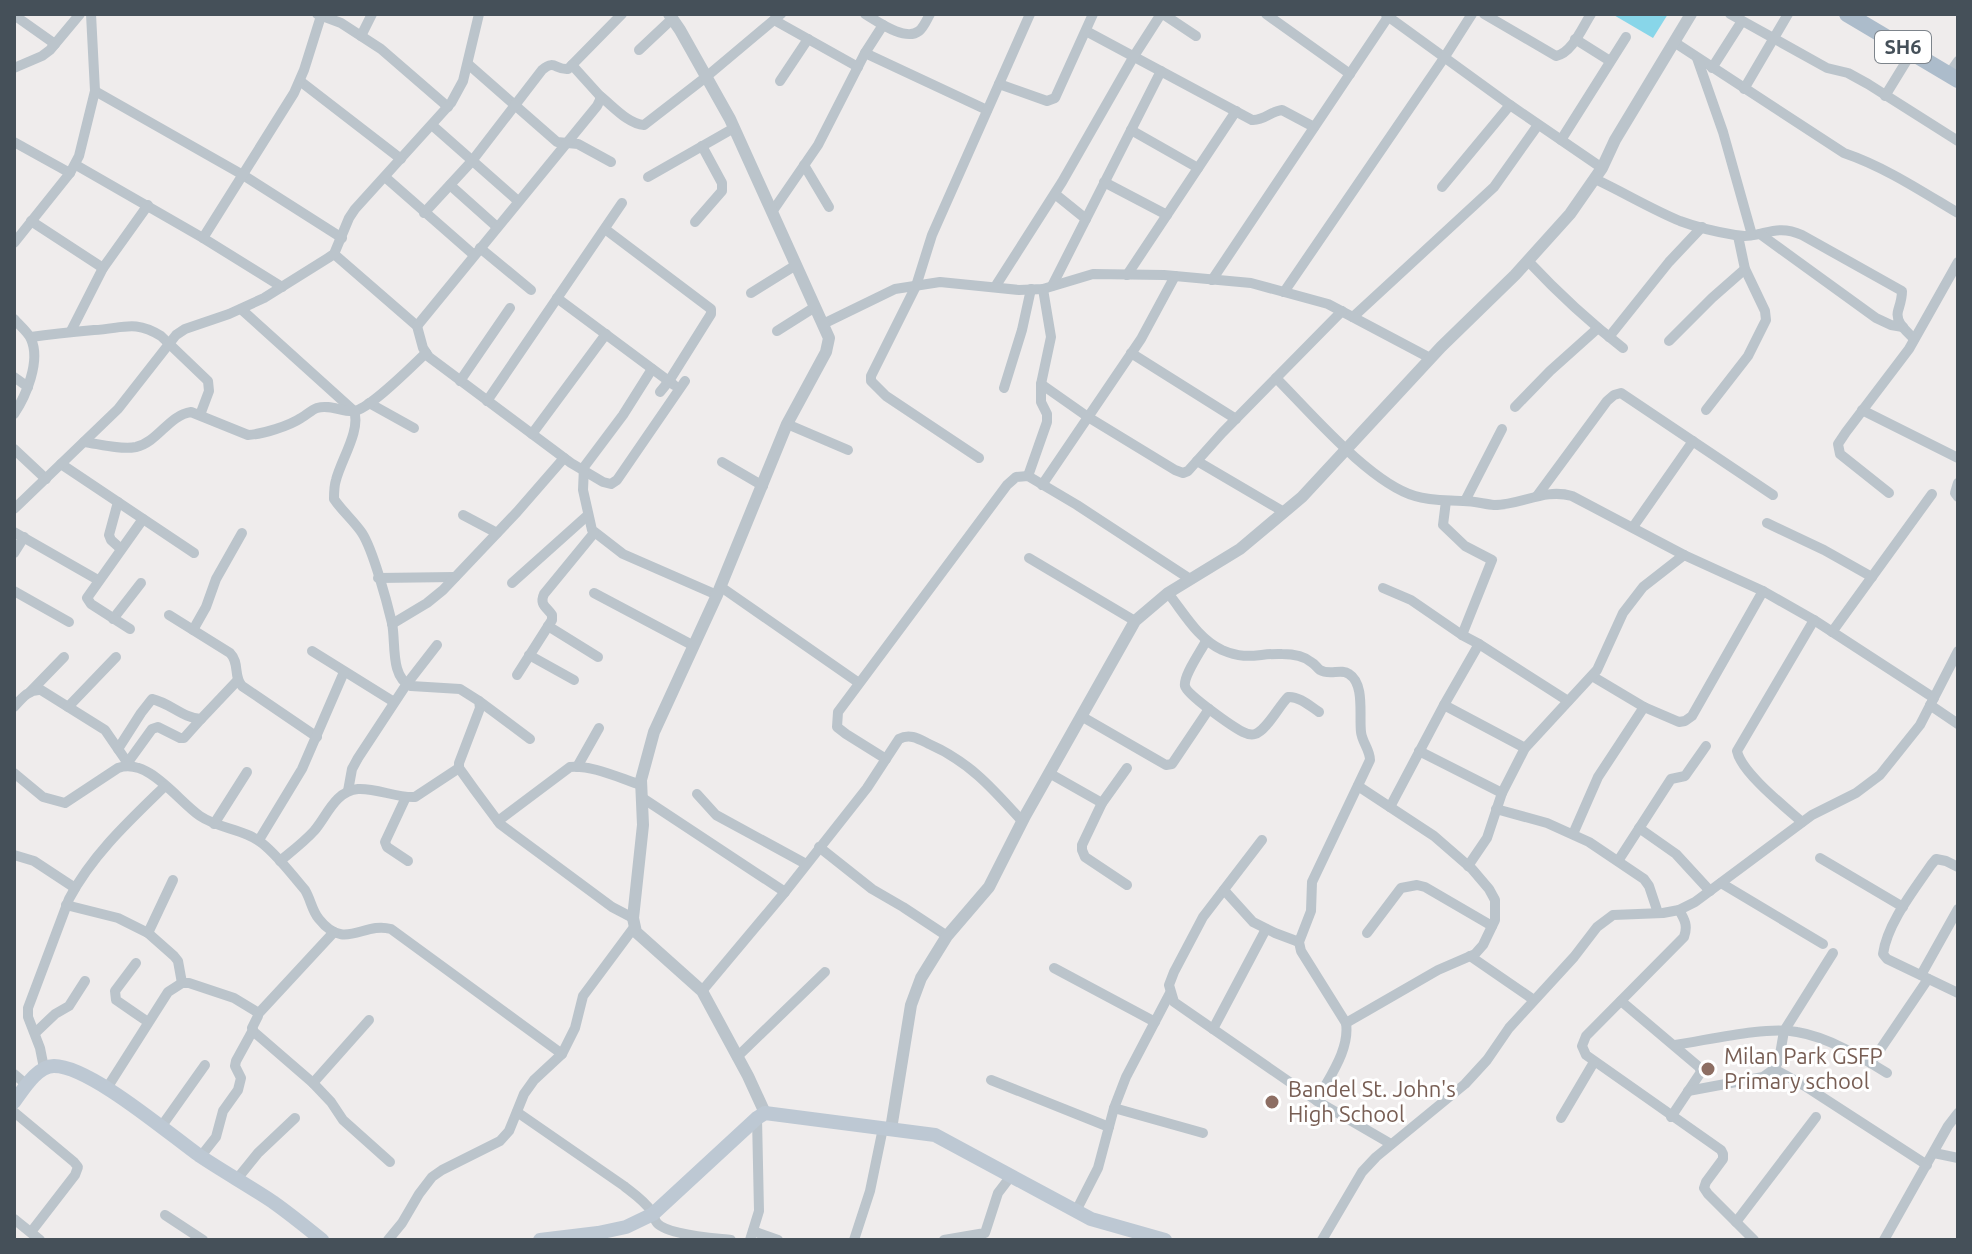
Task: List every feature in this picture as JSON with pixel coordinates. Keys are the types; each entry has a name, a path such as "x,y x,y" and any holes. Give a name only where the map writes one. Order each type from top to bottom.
{"main road":[{"name":"SH6","path":"1850,15 1912,52 1955,72"},
{"path":"14,1102 44,1068 61,1067 78,1073 107,1088 201,1156 274,1203 321,1240"},
{"path":"540,1240 598,1237 653,1214 761,1116 935,1135 1091,1219 1165,1240"}],"street":[{"path":"14,68 42,56 80,14"},
{"path":"15,240 73,169 95,91 91,14"},
{"path":"361,36 372,14"},
{"path":"14,509 118,409 176,335 241,309 334,254 355,209 433,126 459,92 479,14"},
{"path":"424,213 472,161 542,70 548,65 568,69 622,14"},
{"path":"865,14 895,32 910,35 919,31 930,14"},
{"path":"979,458 886,396 871,381 874,367 916,286 932,235 1030,14"},
{"path":"999,84 1051,101 1093,14"},
{"path":"995,287 1055,194 1134,56 1162,14 1196,36"},
{"path":"1266,14 1350,74"},
{"path":"1284,292 1472,14"},
{"path":"1484,14 1556,56 1563,55 1591,14"},
{"path":"854,1240 887,1129 911,1005 921,978 947,936 989,887 1022,821 1135,621 1168,593 1240,549 1302,497 1430,358 1528,261 1570,214 1599,173 1615,140 1691,14"},
{"path":"1730,14 1827,68 1848,73 1958,141"},
{"path":"1744,89 1788,14"},
{"path":"203,238 287,107 300,81 319,15 341,23 361,36 448,107"},
{"path":"19,16 55,44"},
{"path":"639,50 670,16 734,128 829,338 826,352 787,424 719,591 654,732 641,780 643,825 634,922 636,932 702,991 737,1057 761,1116 759,1211 752,1236 778,1240"},
{"path":"1212,280 1386,16 1561,140 1599,173 1681,221 1738,236 1789,229 1894,286 1902,291 1903,297 1898,321 1914,339"},
{"path":"572,65 600,96 640,126 706,77 778,17 808,39 858,67"},
{"path":"1712,68 1742,21"},
{"path":"772,212 818,145 865,53 883,25"},
{"path":"1086,31 1252,120 1260,121 1282,110 1314,127"},
{"path":"1561,140 1626,37"},
{"path":"780,81 808,39"},
{"path":"1575,39 1610,61"},
{"path":"1674,42 1844,153 1888,172 1958,213"},
{"path":"1885,96 1912,52"},
{"path":"865,53 987,110"},
{"path":"1697,58 1756,235 1876,318 1903,327"},
{"path":"468,64 557,142 578,144 611,162"},
{"path":"1004,388 1022,330 1042,288 1086,219 1161,71"},
{"path":"300,81 401,159"},
{"path":"95,91 243,175 342,238"},
{"path":"417,326 597,106 600,96"},
{"path":"1442,187 1510,105"},
{"path":"1127,275 1236,111"},
{"path":"1353,317 1494,187 1538,125"},
{"path":"433,126 518,201"},
{"path":"648,177 734,128"},
{"path":"1131,130 1198,168"},
{"path":"14,142 148,205 282,287"},
{"path":"695,222 722,191 722,183 702,146"},
{"path":"804,165 829,207"},
{"path":"385,177 424,213 531,290"},
{"path":"1104,182 1167,215"},
{"path":"450,185 497,227"},
{"path":"1055,194 1086,219"},
{"path":"487,401 622,203"},
{"path":"71,331 103,268 148,205"},
{"path":"31,221 103,268"},
{"path":"1609,337 1669,262 1702,227"},
{"path":"605,229 711,309 711,314 660,392"},
{"path":"1706,410 1748,356 1766,320 1765,311 1745,269 1738,236"},
{"path":"334,254 417,326 429,357 564,458 611,484 617,480 682,385 669,381 557,298"},
{"path":"1528,261 1557,292 1623,348"},
{"path":"1889,493 1840,454 1838,448 1846,432 1914,339 1958,262"},
{"path":"751,293 796,265"},
{"path":"1669,341 1745,269"},
{"path":"823,324 895,289 940,282 1042,288 1093,274 1175,276 1251,283 1328,304 1430,358"},
{"path":"1042,485 1141,339 1175,276"},
{"path":"1028,476 1047,422 1041,402 1041,384 1051,337 1042,288"},
{"path":"777,331 815,307"},
{"path":"460,381 510,308"},
{"path":"241,309 354,411 355,427 336,480 334,499 362,534 392,624 398,671 406,685"},
{"path":"1041,384 1088,417 1183,473 1342,311"},
{"path":"14,319 31,337 33,356 28,387 14,414"},
{"path":"31,337 124,325 154,332 208,381 209,391 200,415"},
{"path":"1515,407 1598,328"},
{"path":"532,434 606,334"},
{"path":"84,442 137,446 147,442 183,413 191,412 248,435 297,421 318,408 354,411 369,403 426,353"},
{"path":"1131,353 1236,419"},
{"path":"652,369 583,471 583,490 592,530 623,554 719,591 859,683"},
{"path":"14,377 28,387"},
{"path":"1276,378 1346,449 1390,486 1415,496 1494,505 1552,492 1572,496 1684,555 1763,591 1814,620 1932,701 1958,724"},
{"path":"1537,496 1607,401 1621,393 1773,495"},
{"path":"369,403 414,428"},
{"path":"1862,410 1958,458"},
{"path":"787,424 848,450"},
{"path":"1465,501 1502,429"},
{"path":"1633,527 1693,441"},
{"path":"14,449 46,479"},
{"path":"392,624 427,603 455,577 564,458"},
{"path":"1197,461 1284,512"},
{"path":"722,462 763,486"},
{"path":"61,464 194,553"},
{"path":"886,759 837,727 838,712 1016,477 1028,476 1190,579"},
{"path":"1958,483 1955,493 1958,497"},
{"path":"1832,632 1932,494"},
{"path":"1446,501 1443,525 1465,546 1492,560 1462,635"},
{"path":"118,502 109,535 121,549"},
{"path":"463,515 497,533"},
{"path":"512,583 588,515"},
{"path":"130,629 88,602 88,595 143,519"},
{"path":"1767,523 1872,577"},
{"path":"193,630 216,579 242,533"},
{"path":"517,675 552,615 542,603 544,594 594,533"},
{"path":"14,553 19,535 98,580"},
{"path":"1468,866 1487,838 1502,793 1525,748 1597,670 1623,613 1643,587 1684,555"},
{"path":"1029,558 1135,621"},
{"path":"378,578 455,577"},
{"path":"113,619 141,583"},
{"path":"1383,588 1411,600 1568,701"},
{"path":"14,591 69,622"},
{"path":"1592,676 1644,707 1679,722 1685,721 1692,716 1763,591"},
{"path":"594,593 694,646"},
{"path":"1168,593 1206,641 1224,651 1252,657 1280,654 1303,657 1321,671 1348,672 1355,679 1360,695 1361,734 1370,760 1312,882 1311,911 1299,942 1301,951 1346,1023 1347,1031 1344,1047 1317,1101"},
{"path":"169,615 230,653 235,658 237,681 242,686 317,737"},
{"path":"1802,822 1748,771 1737,751 1814,620"},
{"path":"548,626 598,657"},
{"path":"1206,641 1186,678 1187,691 1245,733 1261,731 1288,697 1302,700 1319,712"},
{"path":"1390,807 1479,644"},
{"path":"280,861 311,834 328,810 348,791 352,769 394,702 437,645"},
{"path":"312,651 394,702"},
{"path":"1322,1240 1362,1172 1391,1144 1465,1084 1597,927 1613,915 1679,910 1695,902 1812,815 1856,793 1880,775 1920,725 1954,669 1958,651"},
{"path":"529,655 574,680"},
{"path":"14,707 64,657"},
{"path":"68,707 116,657"},
{"path":"259,840 302,769 344,672"},
{"path":"14,773 43,797 65,803 126,763 152,729 158,727 184,738 237,681"},
{"path":"406,685 460,689 530,739"},
{"path":"30,692 41,690 105,730 126,763 147,771 200,816 259,840 305,890 325,926 334,932 351,935 373,928 391,929 562,1054"},
{"path":"118,749 152,699 191,718 201,719"},
{"path":"479,701 480,708 459,768 498,821 634,922"},
{"path":"1444,705 1525,748"},
{"path":"1573,834 1598,777 1644,707"},
{"path":"1081,716 1166,765 1172,764 1209,709"},
{"path":"577,767 599,728"},
{"path":"702,991 785,892 904,736 951,754 985,780 1022,821"},
{"path":"1618,861 1671,779 1685,776 1706,746"},
{"path":"1419,751 1502,793"},
{"path":"498,821 570,767 593,769 641,791 785,892"},
{"path":"348,791 367,790 411,797 459,768"},
{"path":"1127,768 1102,803 1082,845 1085,857 1127,885"},
{"path":"214,824 247,772"},
{"path":"1049,773 1102,803"},
{"path":"44,1068 28,1008 66,905 115,835 165,786"},
{"path":"1346,1023 1438,970 1475,954 1495,920 1495,900 1468,866 1434,836 1358,786"},
{"path":"697,794 716,815 806,864"},
{"path":"406,797 385,842 387,847 408,861"},
{"path":"1496,809 1547,823 1589,842 1644,879 1658,913"},
{"path":"1639,828 1676,854 1710,891"},
{"path":"1262,840 1203,917 1174,972 1169,985 1170,993 1174,1002 1317,1101 1391,1144"},
{"path":"819,847 872,889 947,936"},
{"path":"14,855 34,861 75,888"},
{"path":"1820,858 1903,907"},
{"path":"1958,867 1936,859 1903,907 1884,943 1883,954 1887,959 1958,993"},
{"path":"148,933 173,880"},
{"path":"1721,883 1823,944"},
{"path":"1367,933 1401,888 1408,885 1425,887 1492,926"},
{"path":"1224,890 1253,922 1299,942"},
{"path":"66,905 118,918 148,933 178,961 182,983"},
{"path":"1871,1063 1924,977 1958,909"},
{"path":"1679,910 1687,930 1684,937 1583,1042 1586,1055 1594,1062 1721,1150 1723,1159 1704,1188 1754,1240"},
{"path":"388,1240 432,1177 500,1141 509,1131 524,1094 562,1054 575,1028 583,996 634,922"},
{"path":"1213,1029 1266,929"},
{"path":"201,1156 216,1137 223,1111 238,1090 241,1078 236,1061 258,1014 334,932"},
{"path":"1688,1091 1763,1077 1774,1069 1779,1060 1784,1031 1833,953"},
{"path":"1470,956 1534,1000"},
{"path":"136,963 114,996 148,1022"},
{"path":"1054,968 1155,1022"},
{"path":"737,1057 825,972"},
{"path":"35,1033 55,1014 69,1006 85,981"},
{"path":"107,1088 168,992 182,983 234,998 258,1014"},
{"path":"1076,1211 1098,1168 1126,1077 1170,993"},
{"path":"1621,1001 1699,1067 1701,1072 1671,1117"},
{"path":"15,1005 28,1008"},
{"path":"313,1083 369,1020"},
{"path":"253,1030 313,1083 343,1120 390,1162"},
{"path":"1675,1045 1775,1030 1799,1032 1854,1053 1887,1073"},
{"path":"1561,1118 1594,1062"},
{"path":"161,1127 205,1065"},
{"path":"1774,1069 1927,1165"},
{"path":"14,1074 27,1085"},
{"path":"991,1080 1109,1127"},
{"path":"1114,1108 1203,1133"},
{"path":"14,1112 78,1167 36,1236 14,1219"},
{"path":"517,1112 640,1198 660,1227 731,1240"},
{"path":"1884,1240 1958,1113"},
{"path":"1736,1222 1816,1117"},
{"path":"237,1179 258,1153 295,1118"},
{"path":"1934,1153 1958,1158"},
{"path":"944,1240 985,1233 998,1193 1011,1176"},
{"path":"165,1215 203,1240"}],"water":[{"path":"1612,14 1668,14 1653,38"}],"place":[{"name":"Milan Park GSFP Primary school","path":"1708,1069"},
{"name":"Bandel St. John's High School","path":"1272,1102"}]}
